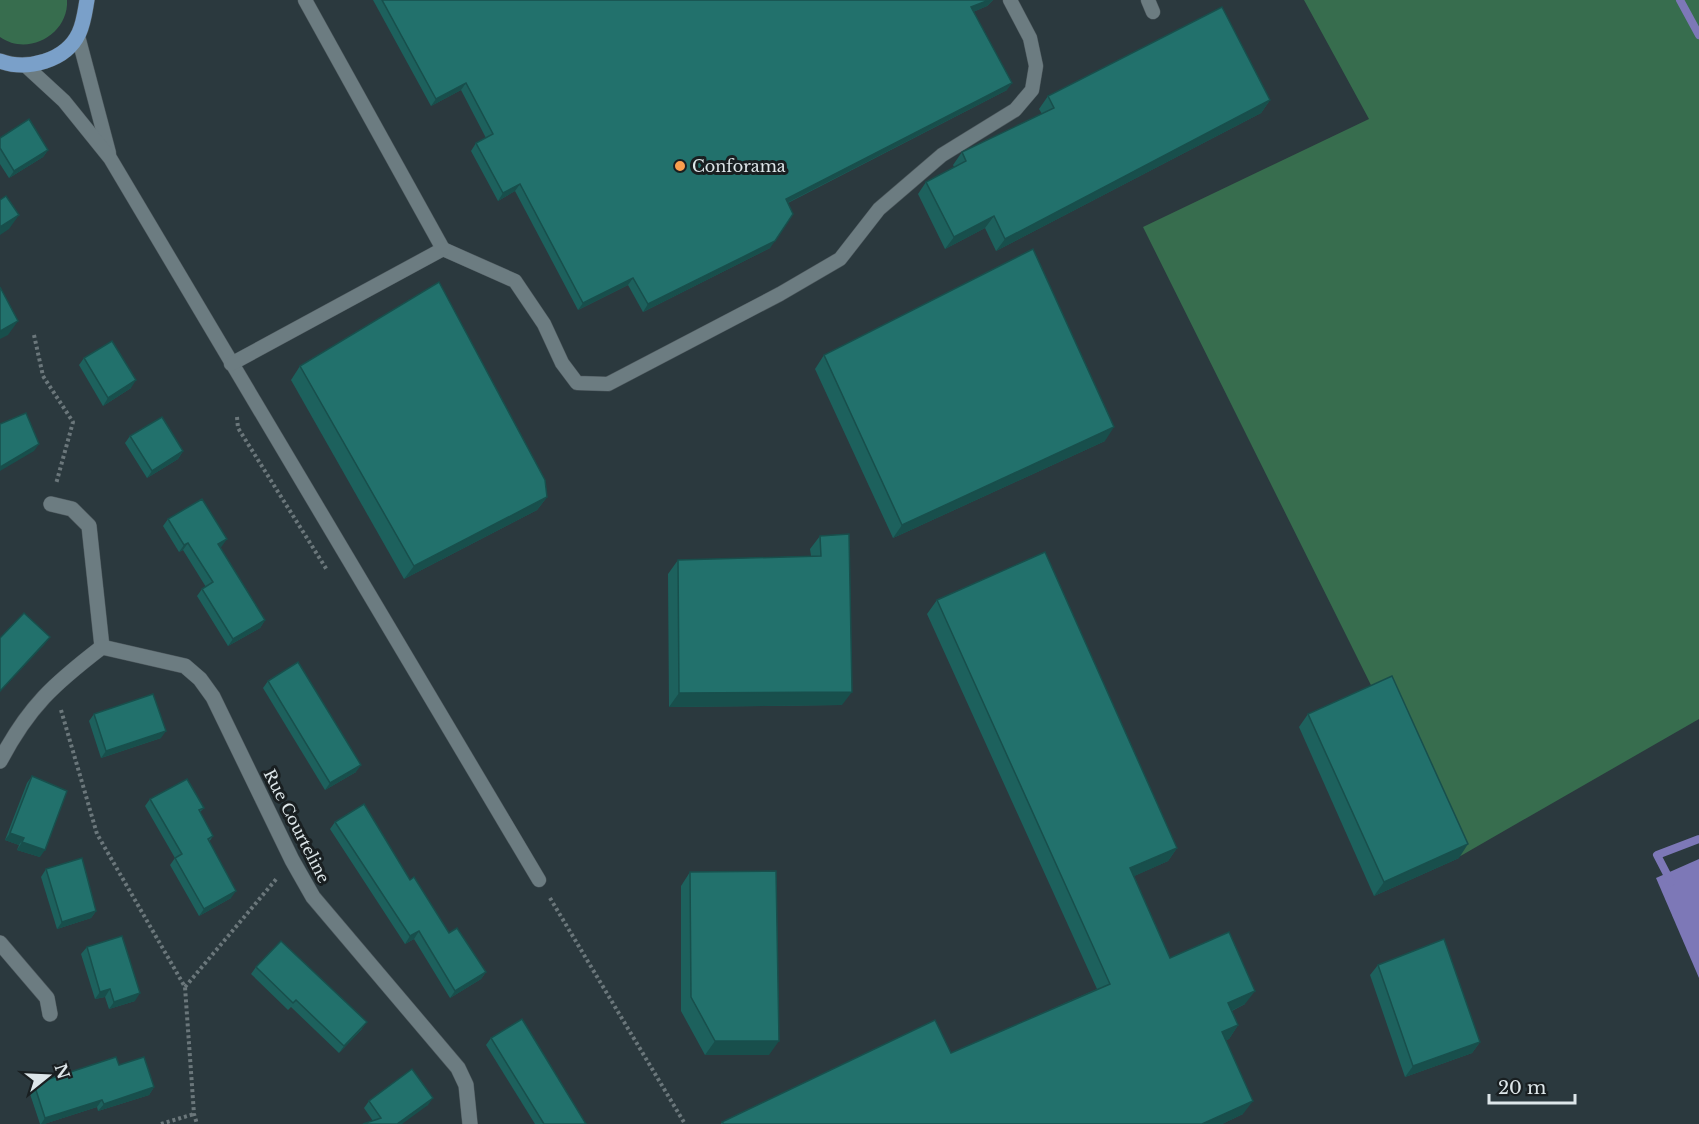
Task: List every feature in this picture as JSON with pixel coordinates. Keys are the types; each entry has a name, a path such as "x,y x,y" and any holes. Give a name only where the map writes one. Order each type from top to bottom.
{"main road":[{"path":"0,61 26,66 56,57 78,36 87,0"}],"street":[{"path":"0,761 18,727 54,685 102,647 89,526 72,508 51,504"},
{"name":"Rue Courteline","path":"102,647 185,666 200,679 213,696 292,860 313,897 458,1068 466,1085 470,1124"},
{"path":"0,943 47,998 50,1014"}],"lane":[{"path":"305,0 443,249 514,281 544,324 562,363 577,383 608,384 780,294 840,259 879,209 942,155 1016,110 1032,90 1036,66 1030,38 1010,0"},
{"path":"78,36 110,158"},
{"path":"26,66 64,101 110,158 539,880"},
{"path":"231,364 443,249"}],"path":[{"path":"34,335 43,376 73,422 51,504"},
{"path":"54,685 97,834 185,987 194,1114 197,1124"},
{"path":"185,987 292,860"},
{"path":"539,880 684,1124"},
{"path":"161,1124 194,1114"}],"green space":[{"path":"0,0 67,0 66,12 54,32 45,39 34,43 11,43 0,37"},
{"path":"1304,0 1699,0 1699,719 1457,858 1143,227 1369,119"}],"shaded area":[{"path":"1699,859 1699,978 1656,878"}],"building":[{"name":"Conforama","path":"382,0 989,0 971,7 1012,83 786,199 793,214 775,241 648,304 633,278 583,303 520,184 503,193 476,143 493,134 466,83 436,99"},
{"path":"1222,7 1270,100 1005,239 994,216 954,237 926,182 966,161 962,152 1054,108 1048,96"},
{"path":"29,119 48,150 14,171 0,148 0,138"},
{"path":"6,196 19,215 0,227 0,200"},
{"path":"1033,249 1114,427 902,525 824,355"},
{"path":"439,282 545,480 547,497 414,566 300,366"},
{"path":"0,287 18,321 0,331"},
{"path":"112,341 136,380 108,398 84,358"},
{"path":"26,413 39,444 0,467 0,424"},
{"path":"162,417 183,451 152,471 130,436"},
{"path":"202,499 227,539 218,544 265,620 233,639 202,589 213,582 188,543 184,545 168,519"},
{"path":"849,534 852,692 679,693 678,560 821,556 820,536"},
{"path":"1045,552 1177,848 1130,868 1170,958 1229,932 1255,991 1228,1003 1238,1025 1222,1032 1253,1101 1202,1124 724,1124 722,1122 935,1020 951,1053 1110,984 937,600"},
{"path":"24,613 50,637 0,691 0,638"},
{"path":"298,662 361,765 330,783 268,681"},
{"path":"1392,676 1468,844 1384,882 1308,714"},
{"path":"153,694 166,731 106,751 94,714"},
{"path":"32,776 67,791 45,850 22,842 24,838 10,833"},
{"path":"187,779 204,808 199,810 213,836 208,839 236,891 204,909 175,858 182,854 150,799"},
{"path":"364,804 410,880 414,877 449,933 457,928 486,972 455,991 419,931 410,936 335,822"},
{"path":"82,858 96,911 62,922 46,869"},
{"path":"776,871 779,1041 715,1041 691,997 690,872"},
{"path":"122,936 140,993 114,1002 110,989 100,992 87,947"},
{"path":"1444,939 1480,1042 1413,1066 1378,965"},
{"path":"281,941 367,1022 344,1046 296,1000 293,1003 256,967"},
{"path":"522,1019 586,1124 544,1124 491,1038"},
{"path":"116,1057 119,1065 144,1057 154,1087 104,1104 102,1100 45,1118 34,1084"},
{"path":"412,1069 433,1098 397,1124 363,1124 381,1118 369,1101"}],"waterway":[{"path":"1680,0 1699,35"},
{"path":"1671,882 1657,855 1699,839"}],"place":[{"name":"Conforama","path":"680,166"}]}
